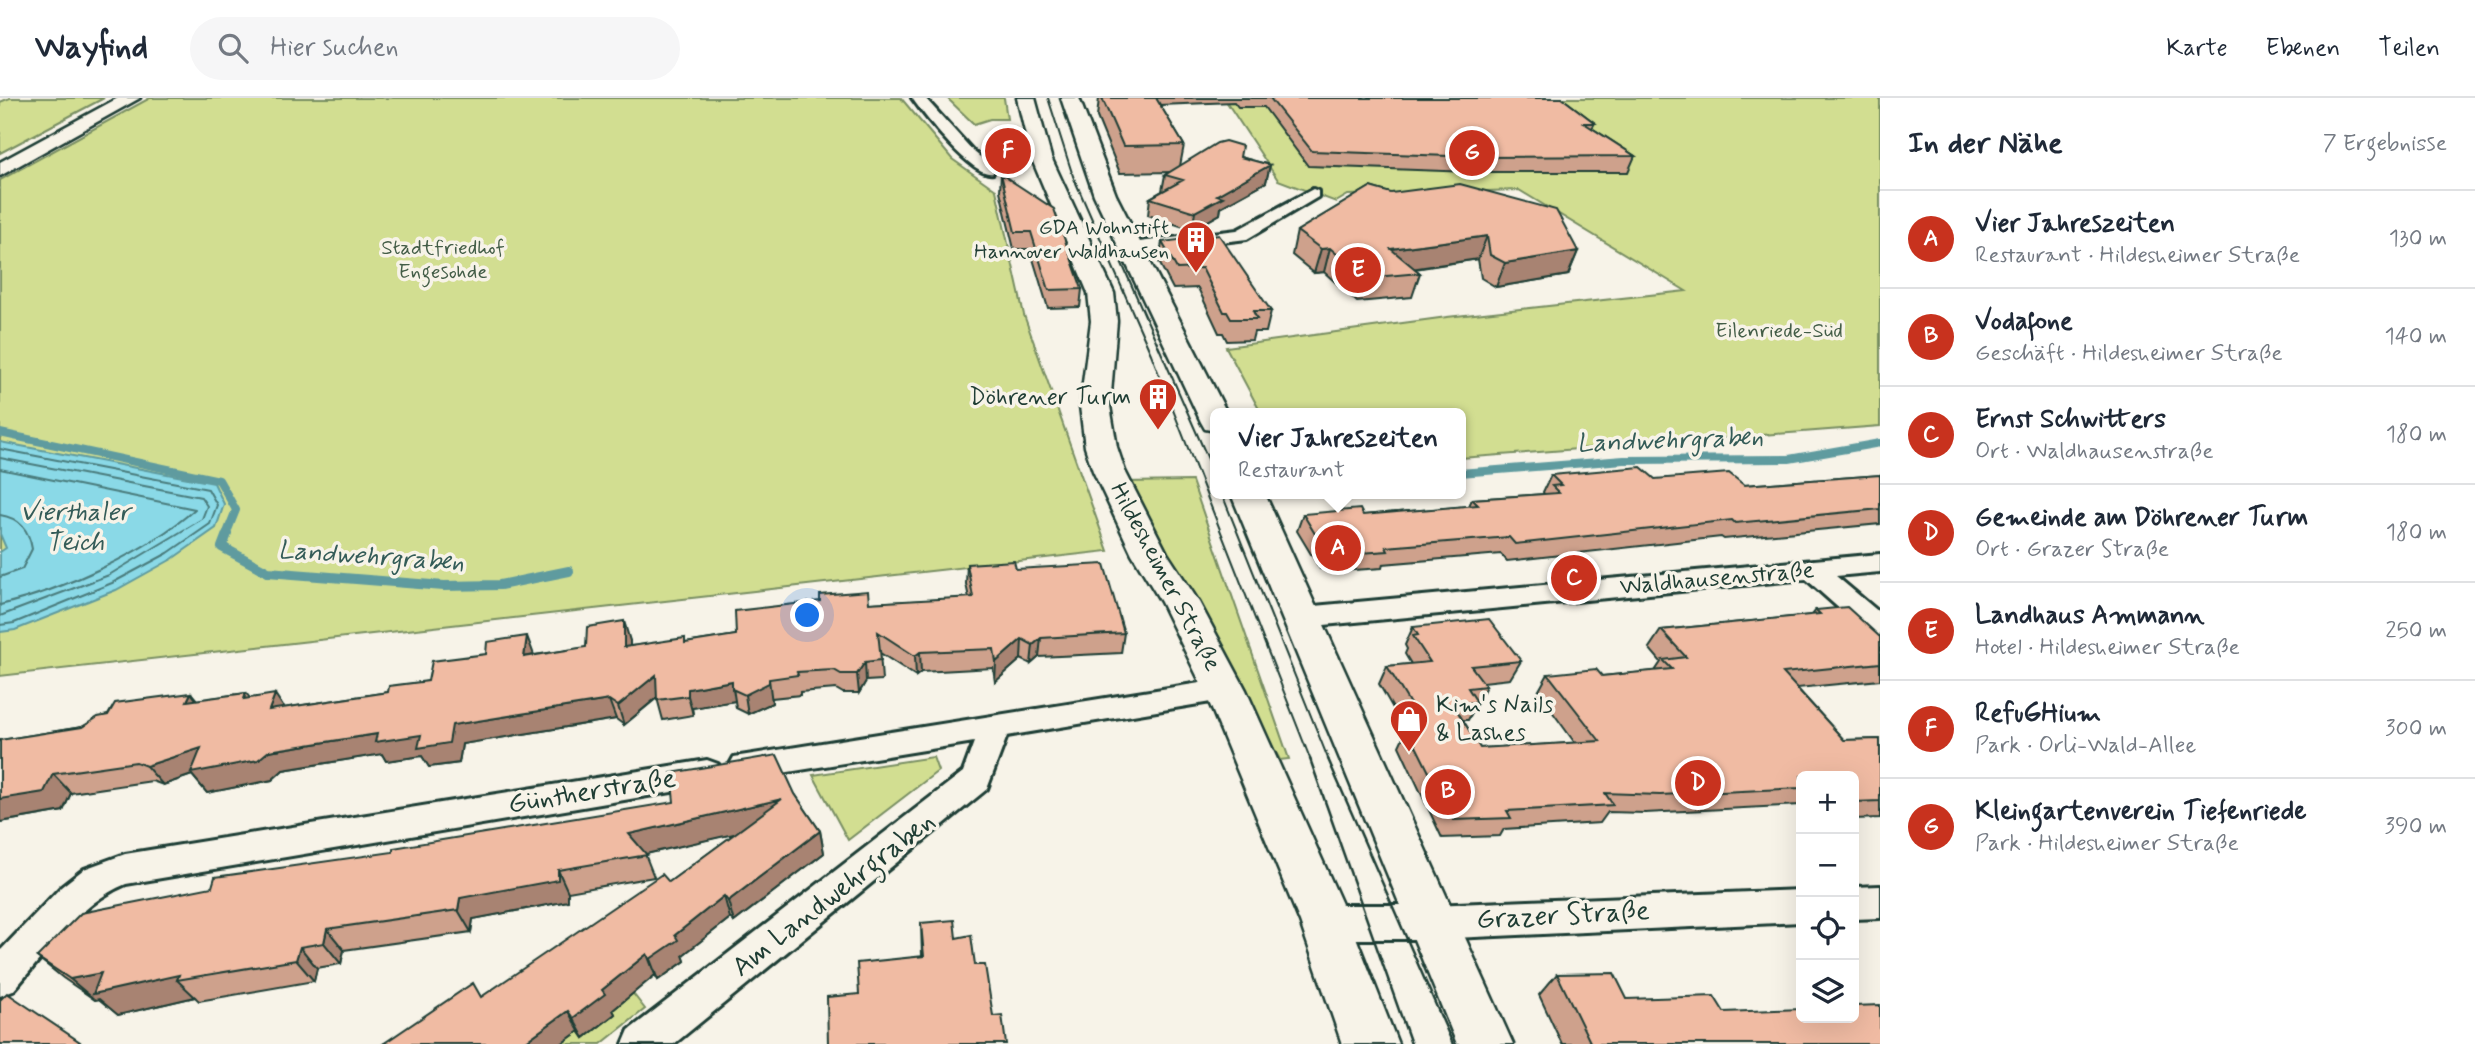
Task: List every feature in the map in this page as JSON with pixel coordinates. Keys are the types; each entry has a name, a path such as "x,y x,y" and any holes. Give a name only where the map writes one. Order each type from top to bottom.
{"main road":[{"path":"0,170 131,98"},
{"name":"Hildesheimer Straße","path":"1026,98 1041,157 1101,293 1104,321 1095,405 1109,471 1150,554 1180,602 1225,690 1325,922 1370,1044"},
{"path":"1070,98 1101,185 1210,410"},
{"path":"1250,499 1485,1044"}],"street":[{"path":"918,98 969,155 988,170"},
{"path":"1131,248 1241,234 1313,194"},
{"name":"Waldhausenstraße","path":"1303,617 1880,563"},
{"path":"1814,570 1880,629"},
{"name":"Güntherstraße","path":"0,978 74,898 96,880 125,869 996,725 1225,690"},
{"name":"Am Landwehrgraben","path":"643,1044 976,780 996,725"},
{"path":"1859,904 1880,902"},
{"name":"Grazer Straße","path":"1325,922 1432,922 1796,906"}],"green space":[{"path":"10,98 104,98 0,153 0,102"},
{"name":"Stadtfriedhof Engesohde","path":"150,98 901,98 952,159 996,190 1024,315 1108,551 0,676 0,180"},
{"path":"947,98 1004,98 1007,119 990,119 974,124"},
{"name":"Eilenriede-Süd","path":"1224,98 1880,98 1880,426 1466,458 1466,408 1258,408 1226,347 1447,317 1686,291 1519,190 1348,195 1336,202 1278,180"},
{"path":"1192,481 1289,759 1280,760 1216,639 1124,482"},
{"path":"933,757 938,771 848,840 813,775"},
{"path":"631,991 645,1009 601,1044 561,1044 579,1031 584,1038 614,1015 610,1007"}],"water":[{"name":"Vierthaler Teich","path":"0,442 214,483 224,504 216,528 172,559 116,590 15,630 0,632 0,552 6,548 0,534"}],"building":[{"path":"1102,98 1156,98 1184,145 1123,146"},
{"path":"1270,98 1562,98 1595,123 1584,123 1635,156 1477,157 1312,151"},
{"path":"1225,141 1242,146 1240,157 1270,165 1217,195 1223,197 1195,212 1150,198 1183,180 1165,175 1217,143"},
{"path":"1001,174 1054,209 1082,289 1049,290 1031,232 1015,232"},
{"path":"1460,184 1556,210 1578,251 1505,263 1490,255 1487,236 1391,249 1420,273 1364,278 1330,248 1321,249 1297,231 1370,187 1391,193"},
{"path":"1219,235 1271,311 1253,311 1257,319 1231,319 1227,312 1224,312 1202,268 1177,269 1162,242"},
{"path":"1641,467 1655,479 1729,473 1744,485 1880,475 1880,509 1735,523 1732,520 1515,544 1509,537 1386,547 1388,551 1346,554 1344,550 1326,552 1303,514 1360,509 1363,515 1478,505 1472,499 1559,493 1552,486 1561,485 1551,475"},
{"path":"1014,561 1016,569 1104,564 1124,633 1041,638 1033,645 1022,639 996,662 994,649 920,652 915,656 878,632 881,660 865,662 857,674 841,674 834,670 797,672 798,675 769,679 769,683 745,695 732,689 732,681 688,689 688,696 657,700 656,675 618,706 609,700 452,725 449,743 418,748 421,735 375,742 377,734 269,751 258,760 191,773 201,748 146,766 136,762 53,774 44,792 0,799 0,740 82,727 98,717 108,715 115,703 191,693 187,701 246,693 244,699 275,694 269,710 388,692 389,686 428,681 432,661 486,654 487,642 527,636 524,657 586,647 587,627 624,621 624,647 685,638 685,643 736,635 735,611 820,601 820,595 868,591 869,603 973,597 967,564"},
{"path":"1847,607 1880,637 1880,663 1783,673 1844,740 1880,739 1880,801 1859,802 1859,771 1796,771 1796,788 1660,795 1605,793 1613,805 1507,811 1511,818 1453,820 1407,728 1424,727 1387,666 1430,662 1413,636 1418,635 1413,627 1489,619 1521,661 1471,666 1486,686 1468,688 1477,702 1453,704 1480,748 1600,741 1548,674 1596,669 1602,676 1672,669 1663,660 1686,657 1661,630 1820,614 1816,610"},
{"path":"777,755 795,794 820,831 728,901 724,896 675,935 678,940 650,959 647,954 602,990 605,994 573,1018 568,1011 522,1044 383,1044 473,983 481,997 662,874 669,882 782,799 629,834 647,855 558,870 558,880 460,898 458,910 327,929 324,943 300,947 296,960 177,980 179,975 93,994 101,973 70,979 37,957 81,913 212,887 215,877 393,852 393,848 674,802 671,773"},
{"path":"954,920 956,938 971,935 975,965 985,965 993,1016 1002,1015 1006,1044 828,1044 827,997 859,994 857,963 924,956 921,923"},
{"path":"1614,973 1627,999 1714,996 1724,1012 1796,1009 1796,1023 1859,1023 1859,1006 1880,1005 1880,1044 1591,1044 1557,974"},
{"path":"7,993 80,1042 0,1044 0,1000"}],"waterway":[{"name":"Landwehrgraben","path":"0,433 219,480 236,510 226,535"},
{"name":"Landwehrgraben","path":"1466,473 1624,460 1789,459 1880,443"},
{"name":"Landwehrgraben","path":"227,534 222,547 268,572 444,586 500,585 569,571"}],"tram line":[{"path":"1048,98 1073,176 1151,354 1311,761"},
{"path":"1120,259 1210,463"},
{"path":"1224,499 1329,761"},
{"path":"1310,759 1411,1044"},
{"path":"1328,759 1453,1044"}],"place":[{"name":"RefuGHium","path":"1008,151"},
{"name":"Kleingartenverein Tiefenriede","path":"1472,153"},
{"name":"Landhaus Ammann","path":"1358,270"},
{"name":"GDA Wohnstift Hannover Waldhausen","path":"1196,274"},
{"name":"Döhrener Turm","path":"1158,431"},
{"name":"Vier Jahreszeiten","path":"1338,548"},
{"name":"Ernst Schwitters","path":"1574,578"},
{"name":"Kim's Nails & Lashes","path":"1409,753"},
{"name":"Gemeinde am Döhrener Turm","path":"1698,783"},
{"name":"Vodafone","path":"1448,792"}]}
